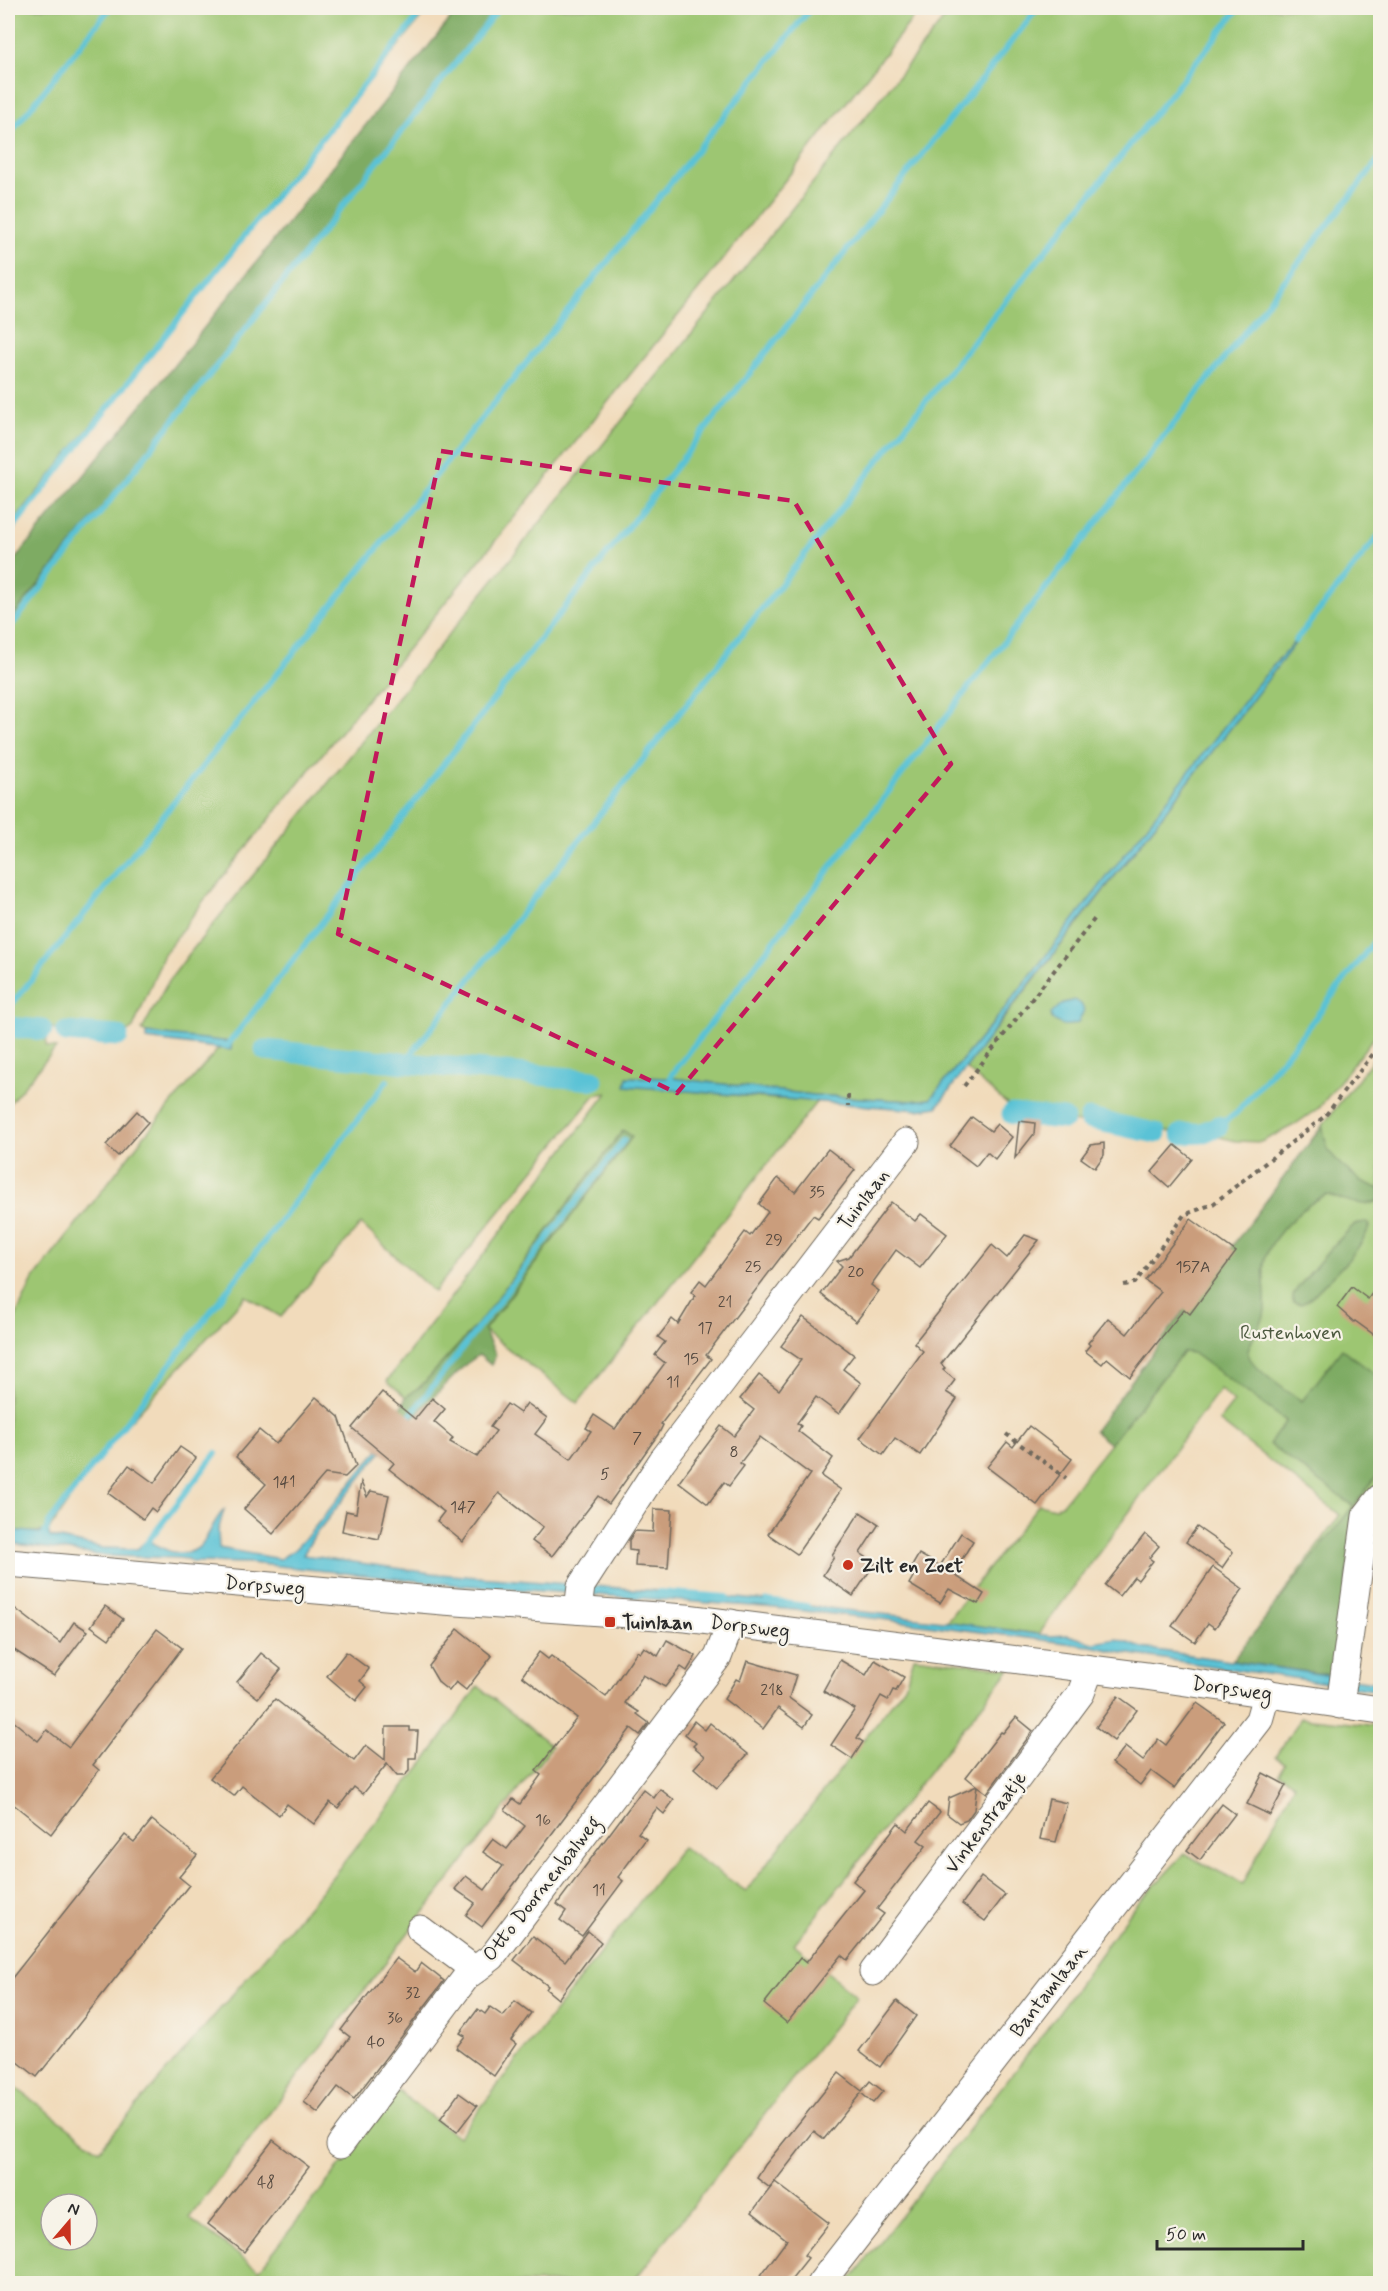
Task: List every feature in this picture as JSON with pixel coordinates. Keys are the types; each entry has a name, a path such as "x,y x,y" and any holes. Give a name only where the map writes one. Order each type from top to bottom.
{"street":[{"name":"Tuinlaan","path":"578,1610 581,1586 662,1461 906,1142"},
{"path":"1342,1690 1366,1516 1380,1498"},
{"name":"Dorpsweg","path":"8,1563 443,1601 730,1623 1267,1692 1342,1690 1380,1710"},
{"name":"Otto Doornenbalweg","path":"340,2145 467,1976 492,1957 718,1657 730,1623"},
{"name":"Vinkenstraatje","path":"873,1972 1081,1693 1090,1669"},
{"name":"Bantamlaan","path":"819,2283 1259,1720 1267,1692"},
{"path":"420,1929 475,1970"}],"path":[{"path":"964,1086 1096,917"},
{"path":"1124,1286 1135,1283 1184,1215 1213,1204 1325,1116 1380,1045"},
{"path":"848,1095 848,1106"},
{"path":"1006,1434 1066,1478"}],"highlighted area":[{"path":"441,451 794,501 951,764 677,1093 338,934"}],"green space":[{"path":"8,8 429,8 8,528"},
{"path":"459,8 497,8 130,473 8,622 8,568 168,373"},
{"path":"497,8 921,8 689,302 204,900 164,954 133,1028 123,1035 8,1024 8,622 130,473"},
{"path":"953,8 1380,8 1380,1029 1320,1107 1294,1125 1261,1142 1061,1121 1015,1111 965,1068 1244,711 1280,657 1005,1008 930,1099 911,1101 813,1095 673,1078 627,1077 658,1088 775,1099 818,1100 578,1403 484,1330 631,1138 477,1325 421,1386 406,1397 387,1381 607,1093 595,1095 434,1292 361,1224 281,1317 246,1296 107,1446 48,1531 21,1533 8,1531 8,1333 33,1280 145,1135 219,1048 231,1049 146,1033 142,1030 168,982"},
{"path":"8,1032 47,1036 46,1046 56,1048 8,1105"},
{"name":"Rustenhoven","path":"1380,1050 1380,1522 1368,1538 1353,1679 1236,1659 1340,1515 1219,1421 1234,1402 1220,1389 1039,1634 946,1622 1039,1504 1054,1508 1062,1504 1181,1355 1324,1134 1322,1126"},
{"path":"1322,1126 1328,1150 1341,1165 1361,1181 1380,1189 1380,1200 1360,1204 1326,1195 1307,1206 1279,1234 1272,1244 1264,1265 1264,1316 1248,1353 1255,1365 1302,1401 1342,1349 1380,1378 1380,1471 1354,1506 1337,1676 1232,1661 1353,1506 1269,1444 1286,1421 1193,1353 1183,1352 1110,1444 1094,1431"},
{"path":"623,1130 632,1137 484,1330 496,1355 491,1365 479,1355 466,1364 412,1419 387,1436 406,1397 421,1386 477,1325"},
{"path":"1365,1222 1370,1225 1365,1236 1343,1265 1309,1300 1301,1304 1293,1302 1293,1295 1299,1286 1332,1247 1355,1224"},
{"path":"914,1657 1010,1669 794,1944 857,1997 632,2283 8,2283 8,2082 99,2150 316,1897 425,1761 478,1686 552,1746 189,2218 259,2270 398,2091 458,2137 682,1847 746,1891 905,1686"},
{"path":"1301,1718 1380,1726 1380,2283 848,2283 1041,2037 1134,1907 1185,1853 1243,1884 1294,1784 1279,1774 1285,1763 1275,1757"}],"water":[{"path":"1309,625 1000,1022 937,1107 918,1110 625,1086 627,1077 673,1078 813,1095 911,1101 930,1099 1005,1008 1254,688"},
{"path":"1075,1000 1084,1010 1078,1023 1064,1025 1052,1019 1051,1014 1063,1003"},
{"path":"146,1033 232,1042 231,1050 146,1039"},
{"path":"388,1438 391,1440 314,1536 303,1555 439,1574 711,1595 944,1621 1050,1636 1068,1635 1094,1643 1117,1639 1142,1648 1380,1683 1380,1691 1096,1647 881,1619 765,1607 457,1585 250,1563 105,1556 8,1543 8,1530 41,1533 48,1530 50,1537 103,1548 137,1549 146,1541 173,1552 185,1553 200,1546 224,1510 218,1531 219,1548 280,1559 294,1550 310,1533"}],"building":[{"path":"137,1111 148,1122 118,1156 106,1145"},
{"path":"972,1117 991,1131 997,1124 1012,1137 995,1159 987,1152 976,1166 950,1146"},
{"path":"1019,1121 1035,1123 1034,1134 1015,1158"},
{"path":"1104,1143 1104,1155 1095,1168 1081,1158 1091,1145"},
{"path":"1175,1145 1192,1159 1169,1187 1152,1172"},
{"path":"828,1149 855,1170 818,1218 813,1215 706,1355 711,1359 661,1424 663,1425 659,1433 609,1504 598,1496 552,1556 532,1541 543,1527 499,1493 463,1542 437,1521 444,1512 389,1469 394,1463 352,1428 382,1392 415,1419 432,1398 445,1409 434,1422 453,1438 450,1442 477,1457 496,1431 490,1427 507,1404 520,1413 527,1403 547,1418 535,1434 571,1459 591,1431 586,1428 594,1415 615,1429 665,1363 655,1355 665,1342 658,1337 672,1319 678,1324 695,1296 691,1292 700,1280 706,1285 745,1232 750,1236 768,1212 759,1204 778,1178 795,1192"},
{"path":"891,1202 915,1221 921,1214 947,1234 920,1268 896,1250 871,1285 879,1291 856,1322 821,1294 842,1266 837,1261 849,1257"},
{"path":"1191,1219 1236,1252 1190,1314 1184,1309 1130,1377 1107,1358 1102,1364 1085,1351 1090,1345 1088,1343 1108,1318 1127,1334 1161,1292 1145,1280"},
{"path":"1025,1235 1039,1240 941,1364 945,1368 943,1370 955,1380 946,1392 957,1399 920,1455 895,1438 883,1455 860,1438 923,1351 914,1343 992,1245 1007,1258"},
{"path":"1380,1282 1380,1339 1354,1322 1337,1307 1352,1287 1368,1299"},
{"path":"803,1317 854,1355 843,1369 861,1383 839,1414 816,1397 797,1423 801,1426 798,1431 833,1458 821,1476 841,1490 797,1554 768,1534 810,1474 760,1437 740,1463 744,1466 729,1486 724,1482 708,1504 679,1482 721,1426 734,1436 754,1410 740,1399 759,1375 779,1390 801,1360 781,1346"},
{"path":"316,1397 339,1417 356,1466 345,1477 325,1474 273,1534 244,1509 266,1484 236,1457 259,1430 276,1444"},
{"path":"1029,1426 1072,1459 1037,1505 987,1467 1007,1442 1013,1447"},
{"path":"180,1447 196,1458 156,1512 151,1508 143,1519 108,1493 129,1465 154,1483"},
{"path":"361,1482 367,1497 371,1491 389,1495 379,1539 342,1531 346,1511 356,1513"},
{"path":"654,1509 672,1510 668,1568 635,1566 636,1551 629,1550 629,1540 635,1531 653,1532"},
{"path":"860,1512 879,1524 860,1553 875,1563 853,1596 823,1575 834,1557 832,1555"},
{"path":"1197,1527 1233,1552 1222,1568 1186,1542"},
{"path":"961,1533 973,1541 953,1574 984,1594 978,1604 949,1589 940,1603 909,1584 917,1570 912,1566 919,1554 940,1566"},
{"path":"1145,1534 1159,1546 1149,1558 1153,1561 1138,1580 1134,1577 1119,1596 1105,1585"},
{"path":"1213,1567 1243,1589 1215,1628 1208,1623 1195,1642 1172,1626"},
{"path":"8,1603 60,1643 74,1622 88,1631 54,1676 8,1646 8,1635 14,1627 8,1623"},
{"path":"105,1606 123,1619 109,1639 91,1626"},
{"path":"157,1629 182,1648 93,1765 99,1770 51,1834 8,1800 8,1717 38,1741 47,1730 69,1747"},
{"path":"458,1629 492,1656 466,1690 456,1682 449,1691 439,1683 429,1666"},
{"path":"667,1640 696,1656 687,1671 681,1667 665,1687 643,1675 625,1703 639,1712 637,1714 649,1723 640,1735 631,1728 482,1927 466,1915 475,1903 455,1889 466,1876 485,1890 503,1866 483,1852 493,1839 507,1849 525,1826 505,1810 513,1799 520,1804 541,1775 536,1771 577,1718 522,1676 539,1652 548,1659 551,1656 606,1697 637,1651 640,1653 644,1647 658,1656"},
{"path":"346,1652 369,1669 360,1681 367,1687 356,1701 327,1676"},
{"path":"261,1653 281,1669 258,1698 237,1682"},
{"path":"840,1660 866,1675 875,1660 904,1677 888,1700 881,1696 857,1738 863,1742 852,1759 831,1745 855,1709 823,1691"},
{"path":"747,1661 796,1675 789,1698 812,1715 804,1727 778,1708 763,1729 724,1699 736,1679 740,1681"},
{"path":"1118,1696 1137,1710 1114,1741 1096,1727"},
{"path":"275,1699 354,1761 366,1745 385,1760 386,1727 410,1727 410,1731 418,1731 416,1758 409,1758 409,1771 404,1776 397,1776 387,1764 363,1794 354,1787 338,1808 330,1802 314,1824 287,1804 279,1815 242,1786 234,1796 210,1778"},
{"path":"1197,1703 1224,1722 1174,1788 1151,1771 1140,1785 1112,1763 1125,1747 1143,1761 1158,1739 1166,1745"},
{"path":"1016,1717 1033,1731 987,1793 966,1777 1001,1732 1003,1733"},
{"path":"694,1721 705,1730 710,1723 748,1754 717,1788 694,1768 705,1756 693,1746 696,1743 685,1734"},
{"path":"1263,1773 1286,1785 1270,1815 1247,1804"},
{"path":"977,1786 974,1810 967,1820 959,1823 947,1814 949,1798"},
{"path":"643,1789 654,1798 660,1789 674,1800 664,1814 657,1808 638,1833 646,1839 618,1877 623,1881 582,1936 560,1920 566,1911 557,1904"},
{"path":"1049,1799 1067,1803 1056,1842 1040,1839"},
{"path":"928,1803 940,1812 918,1840 926,1846 877,1909 884,1914 847,1960 841,1955 787,2023 764,2004 800,1958 806,1963 864,1890 853,1881 898,1823 907,1831"},
{"path":"1222,1804 1235,1814 1200,1860 1187,1850"},
{"path":"152,1820 197,1855 179,1877 189,1885 37,2077 8,2054 8,1983 125,1835 134,1842"},
{"path":"981,1877 1005,1895 985,1921 962,1904"},
{"path":"588,1931 601,1942 558,1999 546,1989 548,1986 514,1960 533,1936 565,1961"},
{"path":"396,1958 415,1972 421,1963 444,1981 354,2099 338,2087 318,2113 304,2102 350,2037 341,2030"},
{"path":"515,2001 531,2013 511,2040 516,2044 494,2076 456,2048 465,2036 460,2033 478,2009 485,2014 490,2007 503,2016"},
{"path":"897,2001 916,2016 880,2067 859,2051"},
{"path":"839,2073 862,2091 870,2081 883,2091 873,2103 861,2093 824,2139 814,2131 770,2188 757,2178"},
{"path":"459,2093 477,2106 457,2132 440,2119"},
{"path":"273,2140 309,2167 244,2252 208,2224"},
{"path":"775,2182 829,2223 804,2255 808,2258 788,2283 772,2283 761,2275 787,2240 752,2212"}],"waterway":[{"path":"8,136 110,8"},
{"path":"8,534 425,8"},
{"path":"8,630 499,8"},
{"path":"8,1009 811,8"},
{"path":"227,1046 540,639 1038,8"},
{"path":"408,1062 411,1054 879,460 1239,8"},
{"path":"669,1084 672,1074 972,683 1380,158"},
{"path":"1295,641 1380,534"},
{"path":"1218,1126 1236,1113 1291,1049 1380,934"},
{"path":"8,1027 42,1030"},
{"path":"66,1032 118,1036"},
{"path":"265,1050 593,1080"},
{"path":"43,1538 49,1523 387,1081"},
{"path":"1012,1114 1064,1119"},
{"path":"1089,1119 1156,1133"},
{"path":"1181,1134 1202,1133 1218,1126"},
{"path":"406,1421 624,1140"},
{"path":"143,1548 216,1453"},
{"path":"659,1592 727,1597"},
{"path":"767,1601 807,1606"}],"place":[{"name":"Zilt en Zoet","path":"848,1565"},
{"name":"Tuinlaan","path":"610,1622"}]}
